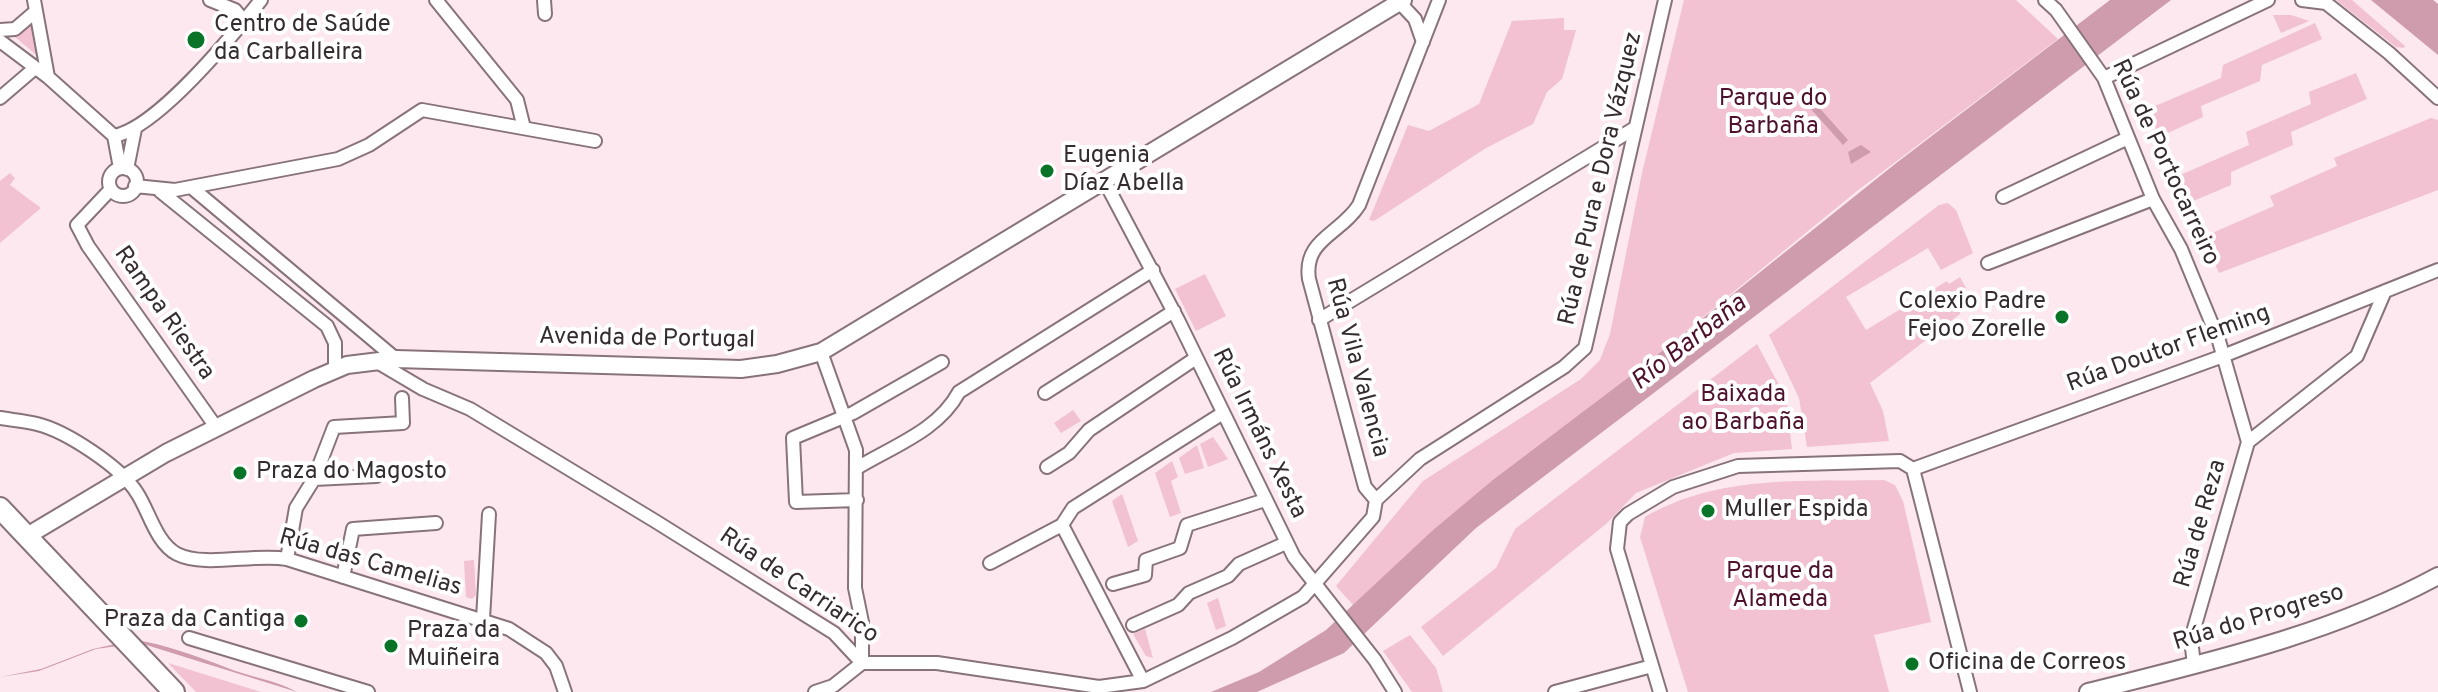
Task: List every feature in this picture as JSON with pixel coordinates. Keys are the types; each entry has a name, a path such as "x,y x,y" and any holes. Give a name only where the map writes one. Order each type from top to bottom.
{"main road":[{"path":"0,508 174,692"}],"street":[{"path":"210,0 235,10 244,21"},
{"path":"114,136 135,129 210,61 261,0"},
{"path":"436,0 517,100 524,128"},
{"path":"544,0 545,14"},
{"path":"1428,0 1432,20"},
{"path":"1423,42 1439,0"},
{"name":"Rúa de Pura e Dora Vázquez","path":"1376,500 1432,450 1564,367 1585,348 1665,0"},
{"name":"Rúa de Portocarreiro","path":"2045,0 2064,21 2104,78 2153,199 2190,270 2223,356"},
{"path":"2104,78 2268,0"},
{"path":"2302,0 2326,3 2389,53 2438,98"},
{"path":"1401,1 1415,19 1423,42"},
{"name":"Avenida de Portugal","path":"27,536 122,477 335,369 374,360 396,359 741,369 777,364 821,352 1401,1"},
{"path":"0,30 15,29 37,3"},
{"path":"37,3 48,77"},
{"path":"0,41 48,77 114,136 124,168 136,178 135,186 126,195 111,189 110,176 124,168 135,129"},
{"name":"Rúa Vila Valencia","path":"1376,500 1365,487 1319,320 1309,279 1308,259 1315,244 1345,224 1359,205 1423,42"},
{"path":"0,98 35,68"},
{"path":"135,186 160,191 191,187 338,159 369,145 422,110 595,141"},
{"path":"1319,320 1572,163 1635,128"},
{"path":"2003,197 2128,138"},
{"name":"Rúa Irmáns Xesta","path":"1104,180 1174,311 1286,543 1314,584 1375,660 1395,692"},
{"path":"191,187 396,359"},
{"name":"Rampa Riestra","path":"111,189 77,225 88,246 216,427"},
{"path":"160,191 327,326 335,343 335,369"},
{"path":"1988,263 2153,199"},
{"path":"857,468 932,423 951,407 959,392 1153,270"},
{"name":"Rúa Doutor Fleming","path":"1913,469 2223,356 2438,270"},
{"name":"Rúa de Reza","path":"2248,442 2357,356 2385,291"},
{"path":"1045,393 1174,311"},
{"path":"815,692 833,686 862,663 862,622 855,588 856,450 821,352"},
{"name":"Rúa de Reza","path":"2194,665 2191,639 2248,442 2223,356"},
{"path":"1047,467 1069,453 1089,430 1196,358"},
{"name":"Rúa de Carriarico","path":"374,360 423,389 470,409 655,521 834,633 862,663 937,663 1099,687 1143,681 1296,602 1373,517 1376,500"},
{"path":"857,500 796,502 793,438 844,416 942,362"},
{"path":"287,559 296,508 314,479 334,427 403,423 402,398"},
{"path":"990,563 1062,525 1073,508 1223,413"},
{"path":"0,418 39,424 85,447 122,477"},
{"path":"856,450 864,457 873,458"},
{"path":"1660,692 1617,549 1620,522 1628,514 1673,487 1738,466 1900,461 1913,469 1970,692"},
{"path":"314,479 376,476"},
{"name":"Rúa das Camelias","path":"122,477 136,490 163,542 173,552 193,558 270,556 287,559 483,619 530,640 546,653 556,666 565,692"},
{"path":"1113,584 1145,575 1146,560 1180,548 1187,525 1265,500"},
{"path":"483,619 489,514"},
{"path":"343,577 353,529 436,523"},
{"path":"1062,525 1143,681"},
{"path":"1133,625 1178,605 1189,593 1228,576 1239,564 1286,543"},
{"name":"Rúa do Progreso","path":"2088,692 2321,628 2438,576"},
{"path":"189,638 368,692"},
{"path":"1555,692 1652,666"}],"green space":[{"name":"Parque do Barbaña","path":"1684,0 2016,0 2058,39 1857,191 1638,370 1494,479 1353,605 1336,586 1423,481 1581,379 1600,360 1610,334 1642,173"},
{"path":"2336,0 2352,0 2404,48 2396,47"},
{"path":"2273,15 2291,15 2309,21 2281,33"},
{"path":"1564,18 1564,30 1576,30 1562,79 1547,92 1533,124 1486,148 1374,221 1369,220 1408,125 1429,131 1479,104 1512,21"},
{"path":"32,23 40,58 15,37"},
{"path":"2315,23 2322,39 2262,65 2260,81 2201,106 2203,117 2159,137 2148,109 2221,78 2223,65"},
{"path":"2356,73 2367,99 2291,132 2293,145 2231,172 2231,185 2191,202 2184,197 2178,176 2249,145 2246,132 2311,104 2309,92"},
{"path":"2431,118 2438,120 2438,190 2219,273 2203,237 2274,206 2270,196 2337,166 2334,158"},
{"path":"10,173 15,178 10,185 41,208 0,243 0,181"},
{"path":"1948,203 1956,210 1973,253 1941,270 1928,248 1846,297 1866,330 1947,281 1949,284 1960,277 1966,288 1961,291 1960,314 1870,383 1883,411 1889,441 1807,447 1799,398 1769,335 1939,205"},
{"path":"1205,274 1226,316 1196,331 1175,289"},
{"name":"Baixada ao Barbaña","path":"1757,344 1786,398 1792,449 1734,453 1636,493 1606,524 1443,656 1421,627 1496,568 1515,529"},
{"path":"1073,410 1081,421 1061,433 1054,423"},
{"path":"1213,437 1228,459 1208,467 1200,444"},
{"path":"1197,445 1204,468 1185,474 1179,458"},
{"path":"1172,461 1178,477 1171,481 1181,513 1170,517 1155,473"},
{"name":"Parque da Alameda","path":"1884,480 1895,485 1903,501 1931,622 1874,635 1889,692 1688,692 1640,537 1645,517 1702,493 1732,487 1792,481"},
{"path":"1122,494 1138,541 1128,547 1112,501"},
{"path":"474,560 476,595 472,599 466,597 464,561"},
{"path":"1218,598 1226,626 1216,630 1207,603"},
{"path":"1145,629 1153,658 1146,656 1133,634"},
{"path":"1410,635 1436,668 1443,692 1412,692 1383,651"},
{"path":"168,663 261,692 196,692"}],"water":[{"name":"Río Barbaña","path":"2110,0 2171,0 1476,528 1344,653 1257,692 1211,692 1259,672 1326,630 1432,531 1494,479 1638,370 1895,164"},
{"path":"2371,0 2433,0 2438,4 2438,55"},
{"path":"1808,95 1848,140 1843,145 1802,99"},
{"path":"1861,145 1871,152 1851,164 1848,152"},
{"path":"134,640 180,651 297,692 140,643 96,649 39,671 0,677 41,669 93,649"}],"place":[{"name":"Centro de Saúde da Carballeira","path":"196,40"},
{"name":"Eugenia Díaz Abella","path":"1047,171"},
{"name":"Colexio Padre Fejoo Zorelle","path":"2062,317"},
{"name":"Praza do Magosto","path":"240,473"},
{"name":"Muller Espida","path":"1708,511"},
{"name":"Praza da Cantiga","path":"301,621"},
{"name":"Praza da Muiñeira","path":"391,646"},
{"name":"Oficina de Correos","path":"1912,664"}]}
